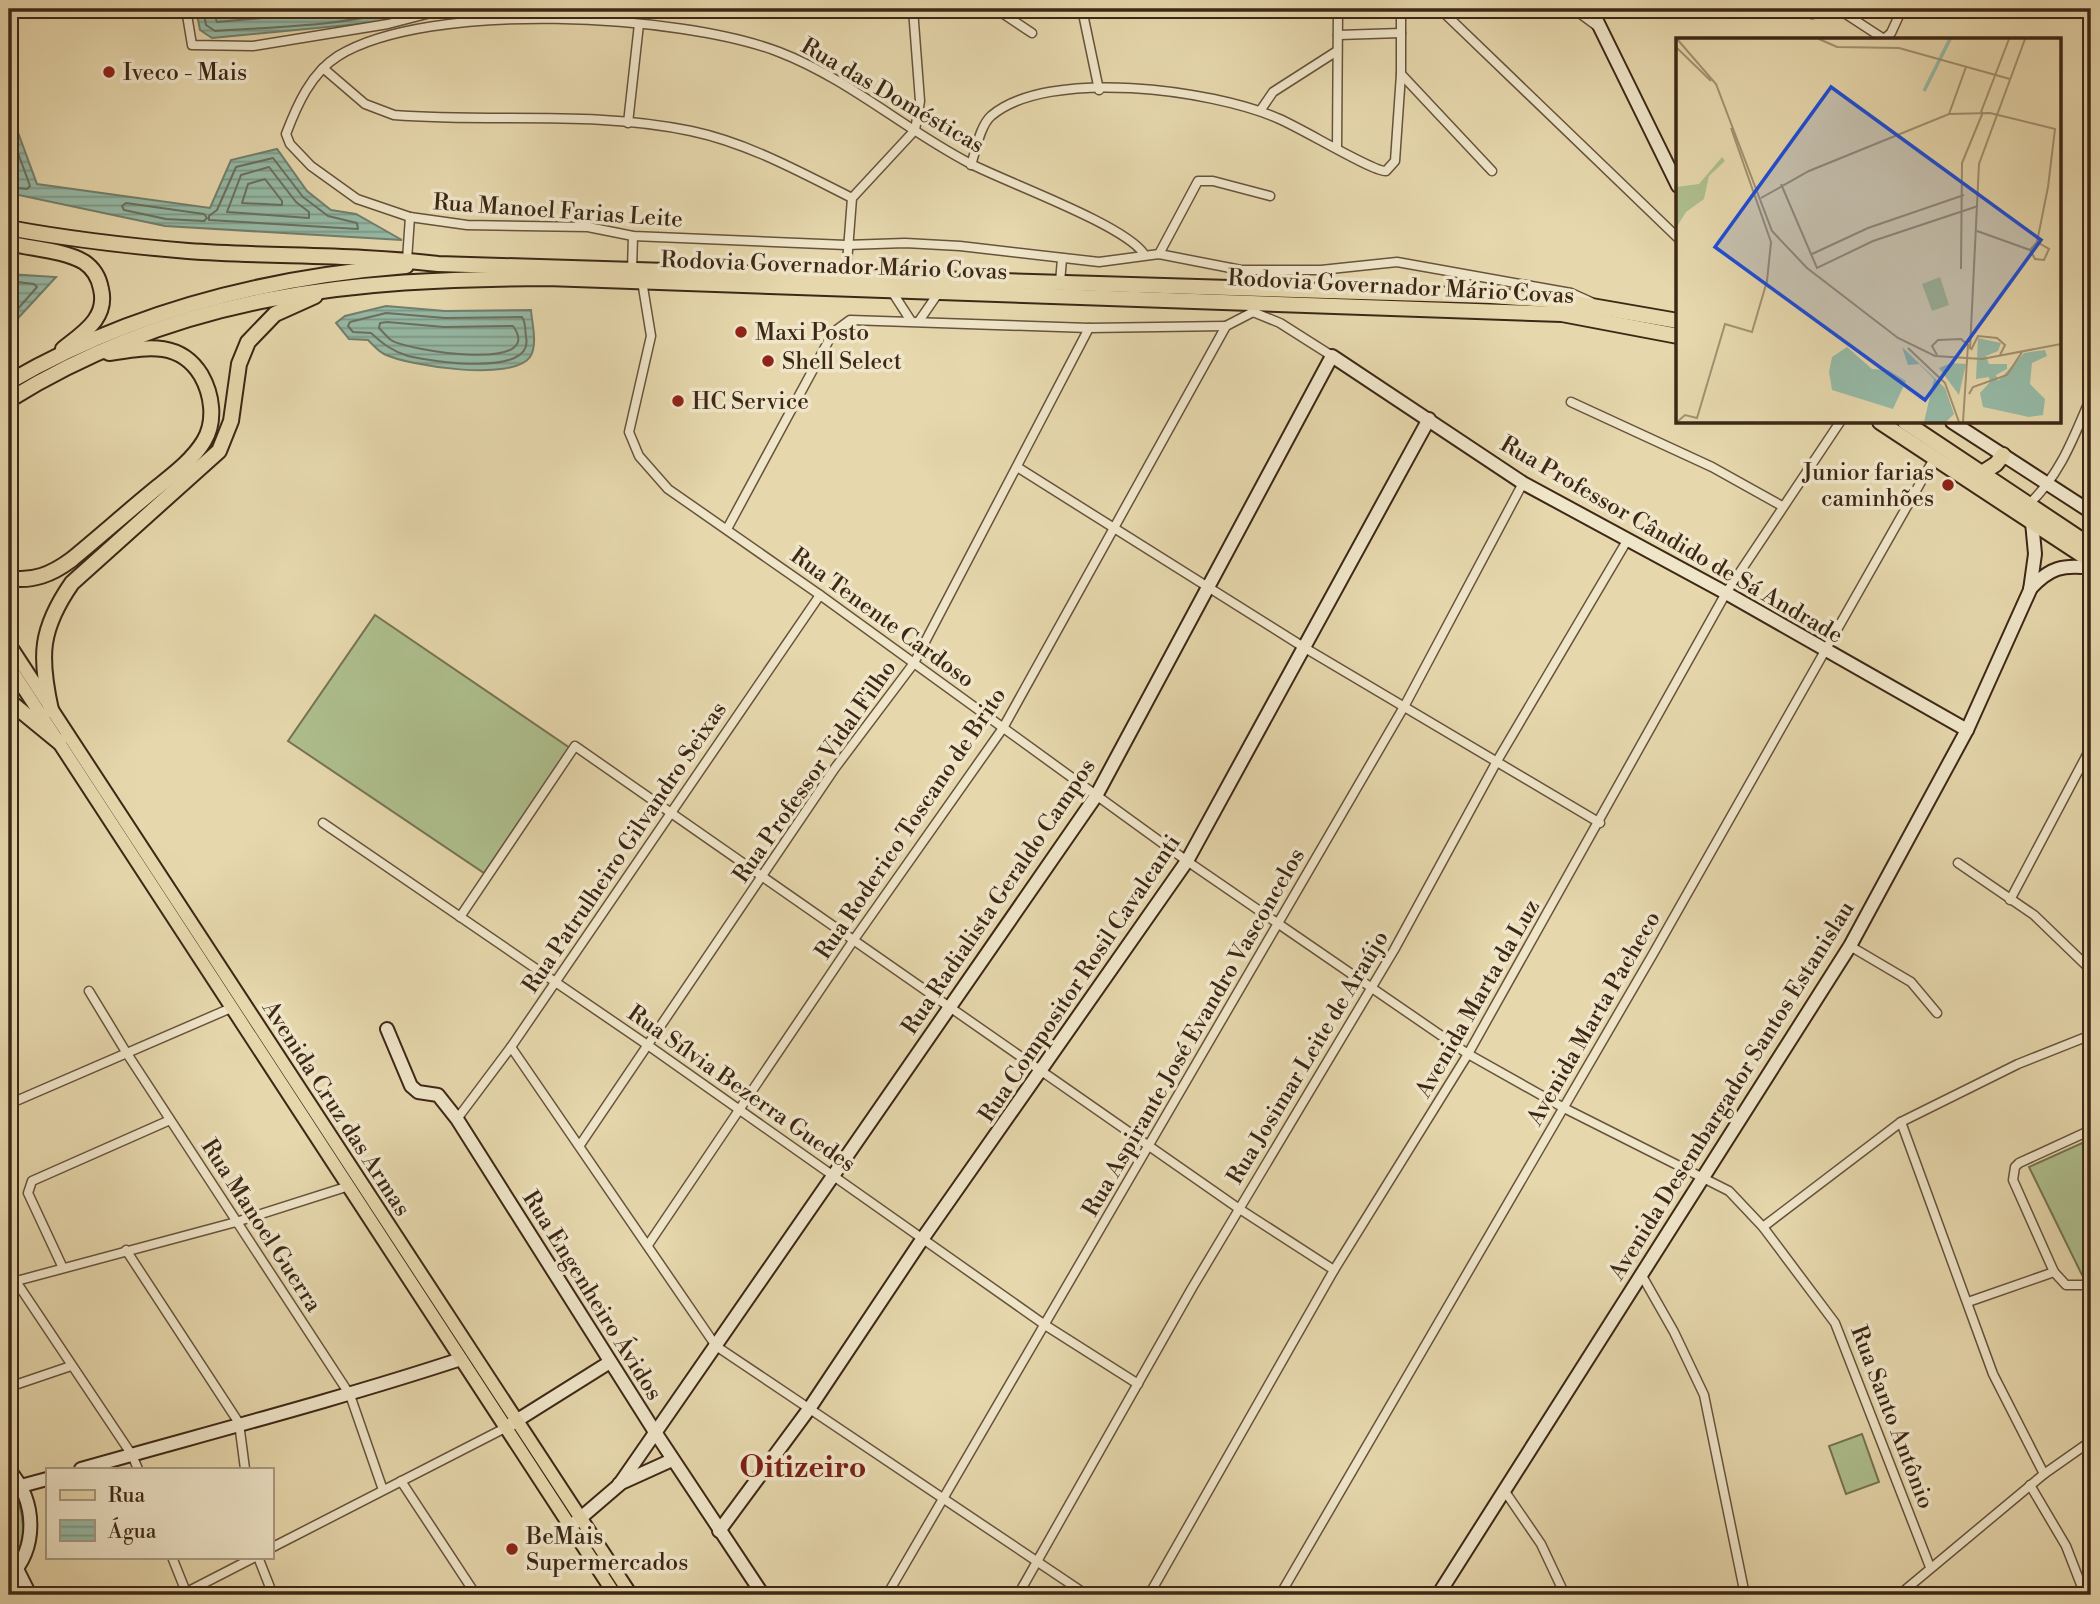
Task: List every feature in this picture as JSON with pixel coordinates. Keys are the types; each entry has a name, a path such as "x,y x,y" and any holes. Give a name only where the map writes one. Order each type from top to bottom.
{"highway":[{"path":"9,228 88,242 190,251 407,260 439,264"},
{"path":"9,243 83,262 97,276 101,285 103,307 98,317 49,361"},
{"path":"11,381 137,322 216,298 313,276 439,264"},
{"name":"Rodovia Governador Mário Covas","path":"439,264 1492,296 1597,306 1676,321"},
{"name":"Rodovia Governador Mário Covas","path":"14,397 90,356 142,333 219,309 302,292 466,278 939,291 1254,307 1562,314 1676,336"},
{"path":"51,710 43,674 42,653 47,626 72,583 219,451 231,421 239,363 248,342 259,327 291,305 350,286"},
{"path":"9,578 33,579 54,572 72,560 187,462 205,440 211,421 211,400 207,385 187,359 176,351 161,348 90,356"},
{"path":"1883,424 2091,561"},
{"path":"1908,424 2091,546"},
{"path":"1982,472 1996,464 2003,455"},
{"path":"9,701 59,742"}],"main road":[{"name":"Avenida Cruz das Armas","path":"9,644 575,1523 615,1595"},
{"name":"Avenida Cruz das Armas","path":"9,666 461,1359 510,1424"},
{"name":"Avenida Cruz das Armas","path":"575,1523 631,1595"}],"street":[{"path":"186,9 192,45 245,47 388,24 446,9"},
{"path":"846,275 846,246 852,198 915,130 920,101 913,9"},
{"path":"996,9 1032,33"},
{"path":"1082,9 1099,90"},
{"path":"1337,148 1338,9"},
{"path":"971,165 986,122 999,110 1055,92 1172,90 1260,111 1378,171 1386,171 1395,161 1401,74 1401,9"},
{"path":"1440,9 1676,237"},
{"path":"1574,9 1597,26"},
{"path":"1591,9 1597,26 1676,182"},
{"path":"1797,9 1820,14 1838,9 1882,38"},
{"path":"1885,38 1891,33 1902,9"},
{"name":"Rua das Domésticas","path":"290,144 286,134 288,127 308,87 323,68 338,56 390,33 440,23 552,19 639,24 727,35 779,52 833,78 971,165 1122,235 1144,254"},
{"path":"628,123 639,24"},
{"path":"1338,35 1401,33"},
{"path":"1260,111 1273,92 1337,51"},
{"path":"323,68 365,104 394,115 559,118 689,130 725,139 768,156 852,198"},
{"path":"1401,74 1492,171"},
{"name":"Rua Manoel Farias Leite","path":"290,144 320,173 357,199 410,217 467,225 588,227 633,236 846,246 905,243 960,246 1062,260 1099,262 1159,254 1225,269 1279,272 1397,262 1571,293 1597,306"},
{"path":"1159,254 1199,181 1213,181 1270,196"},
{"path":"407,260 410,217"},
{"path":"632,270 633,236"},
{"path":"1060,282 1062,260"},
{"name":"Rua Tenente Cardoso","path":"642,281 651,336 649,356 630,421 631,441 650,470 668,489 820,595 1187,861 1468,1054"},
{"path":"891,290 915,321"},
{"path":"915,321 939,291"},
{"path":"727,529 835,331 850,320 1089,328 1226,326 1254,307"},
{"name":"Rua Professor Cândido de Sá Andrade","path":"1254,307 1524,483 1726,593 1967,730"},
{"name":"Rua Roderico Toscano de Brito","path":"648,1245 853,941 1003,727 1226,326"},
{"name":"Rua Professor Vidal Filho","path":"580,1145 835,768 914,663 1089,328"},
{"name":"Rua Radialista Geraldo Campos","path":"619,1485 1096,796 1332,356"},
{"path":"2029,504 2050,484 2091,397"},
{"path":"1571,402 1713,467 1782,506"},
{"name":"Rua Compositor Rosil Cavalcanti","path":"719,1531 809,1409 923,1238 1187,861 1429,419"},
{"name":"Avenida Marta da Luz","path":"1149,1595 1334,1270 1468,1054 1600,823 1726,593 1839,424"},
{"path":"1955,424 2091,512"},
{"name":"Avenida Marta Pacheco","path":"1280,1595 1564,1108 1935,457"},
{"path":"1017,467 1304,648 1405,705 1600,823"},
{"name":"Rua Aspirante José Evandro Vasconcelos","path":"887,1595 1279,925 1405,705 1524,483"},
{"name":"Avenida Desembargador Santos Estanislau","path":"1438,1595 1850,946 1967,730 2030,590 2035,554 2032,522"},
{"name":"Rua Josimar Leite de Araújo","path":"1018,1595 1238,1208 1416,911 1497,761 1628,539"},
{"name":"Avenida Desembargador Santos Estanislau","path":"2030,590 2049,571 2060,566 2091,568"},
{"name":"Rua Patrulheiro Gilvandro Seixas","path":"457,1119 511,1047 820,595"},
{"path":"460,917 575,747 853,941 951,1005 1238,1208 1334,1270"},
{"path":"2010,900 2091,747"},
{"name":"Rua Sílvia Bezerra Guedes","path":"323,823 649,1046 1045,1325 1138,1384"},
{"path":"1958,863 2056,934 2091,970"},
{"path":"1850,946 1911,982 1937,1013"},
{"name":"Rua Manoel Guerra","path":"89,990 126,1052 350,1395 383,1490"},
{"path":"9,1104 231,1008"},
{"name":"Rua Engenheiro Ávidos","path":"387,1029 411,1086 418,1092 438,1095 457,1119 672,1460 763,1595"},
{"path":"1763,1227 1901,1122 2006,1069 2091,1035"},
{"path":"511,1047 716,1346 1087,1595"},
{"name":"Rua Santo Antônio","path":"1468,1054 1564,1108 1729,1191 1763,1227 1835,1324 1930,1567"},
{"path":"62,1266 29,1194 32,1181 170,1120"},
{"path":"1901,1122 1993,1374 2044,1474"},
{"path":"2091,1130 2019,1163 2015,1167 2013,1180 2054,1272 2066,1285 2091,1285"},
{"path":"12,1282 62,1266 236,1222 349,1186"},
{"path":"126,1250 239,1423 246,1468"},
{"path":"9,1271 12,1282 132,1455 138,1468"},
{"path":"1968,1302 2054,1272"},
{"path":"1641,1274 1674,1332 1704,1395 1745,1595"},
{"path":"85,1468 239,1423 350,1395 461,1359"},
{"path":"273,1547 510,1424 610,1362"},
{"path":"9,1387 71,1366"},
{"path":"1899,1595 2030,1485 2091,1441"},
{"path":"575,1523 619,1485 672,1460"},
{"path":"9,1470 21,1486 29,1507 31,1528 27,1550 13,1574 30,1595"},
{"path":"21,1486 46,1479"},
{"path":"401,1481 476,1595"},
{"path":"2030,1485 2066,1546 2085,1595"},
{"path":"1504,1490 1541,1544 1565,1595"},
{"path":"172,1558 184,1594 255,1558"},
{"path":"257,1558 273,1595"}],"green space":[{"path":"375,615 570,748 484,873 288,741"},
{"path":"2091,1139 2091,1271 2082,1275 2029,1167"},
{"path":"1862,1434 1879,1482 1846,1494 1829,1446"},
{"path":"9,1483 19,1503 23,1525 20,1547 9,1567"}],"water":[{"path":"196,9 418,9 380,22 212,38 200,30"},
{"path":"9,108 37,184 210,208 231,160 277,149 307,191 331,210 356,214 402,240 165,226 9,193"},
{"path":"9,274 56,277 9,328"},
{"path":"386,306 445,311 531,310 534,341 532,352 520,365 503,369 436,367 396,359 378,350 368,340 349,339 336,323 345,316"}],"place":[{"name":"Iveco - Mais","path":"109,72"},
{"name":"Maxi Posto","path":"741,332"},
{"name":"Shell Select","path":"768,361"},
{"name":"HC Service","path":"678,401"},
{"name":"Junior farias caminhões","path":"1948,485"},
{"name":"BeMais Supermercados","path":"512,1549"}],"district":[{"name":"Oitizeiro","path":"803,1467"}]}
